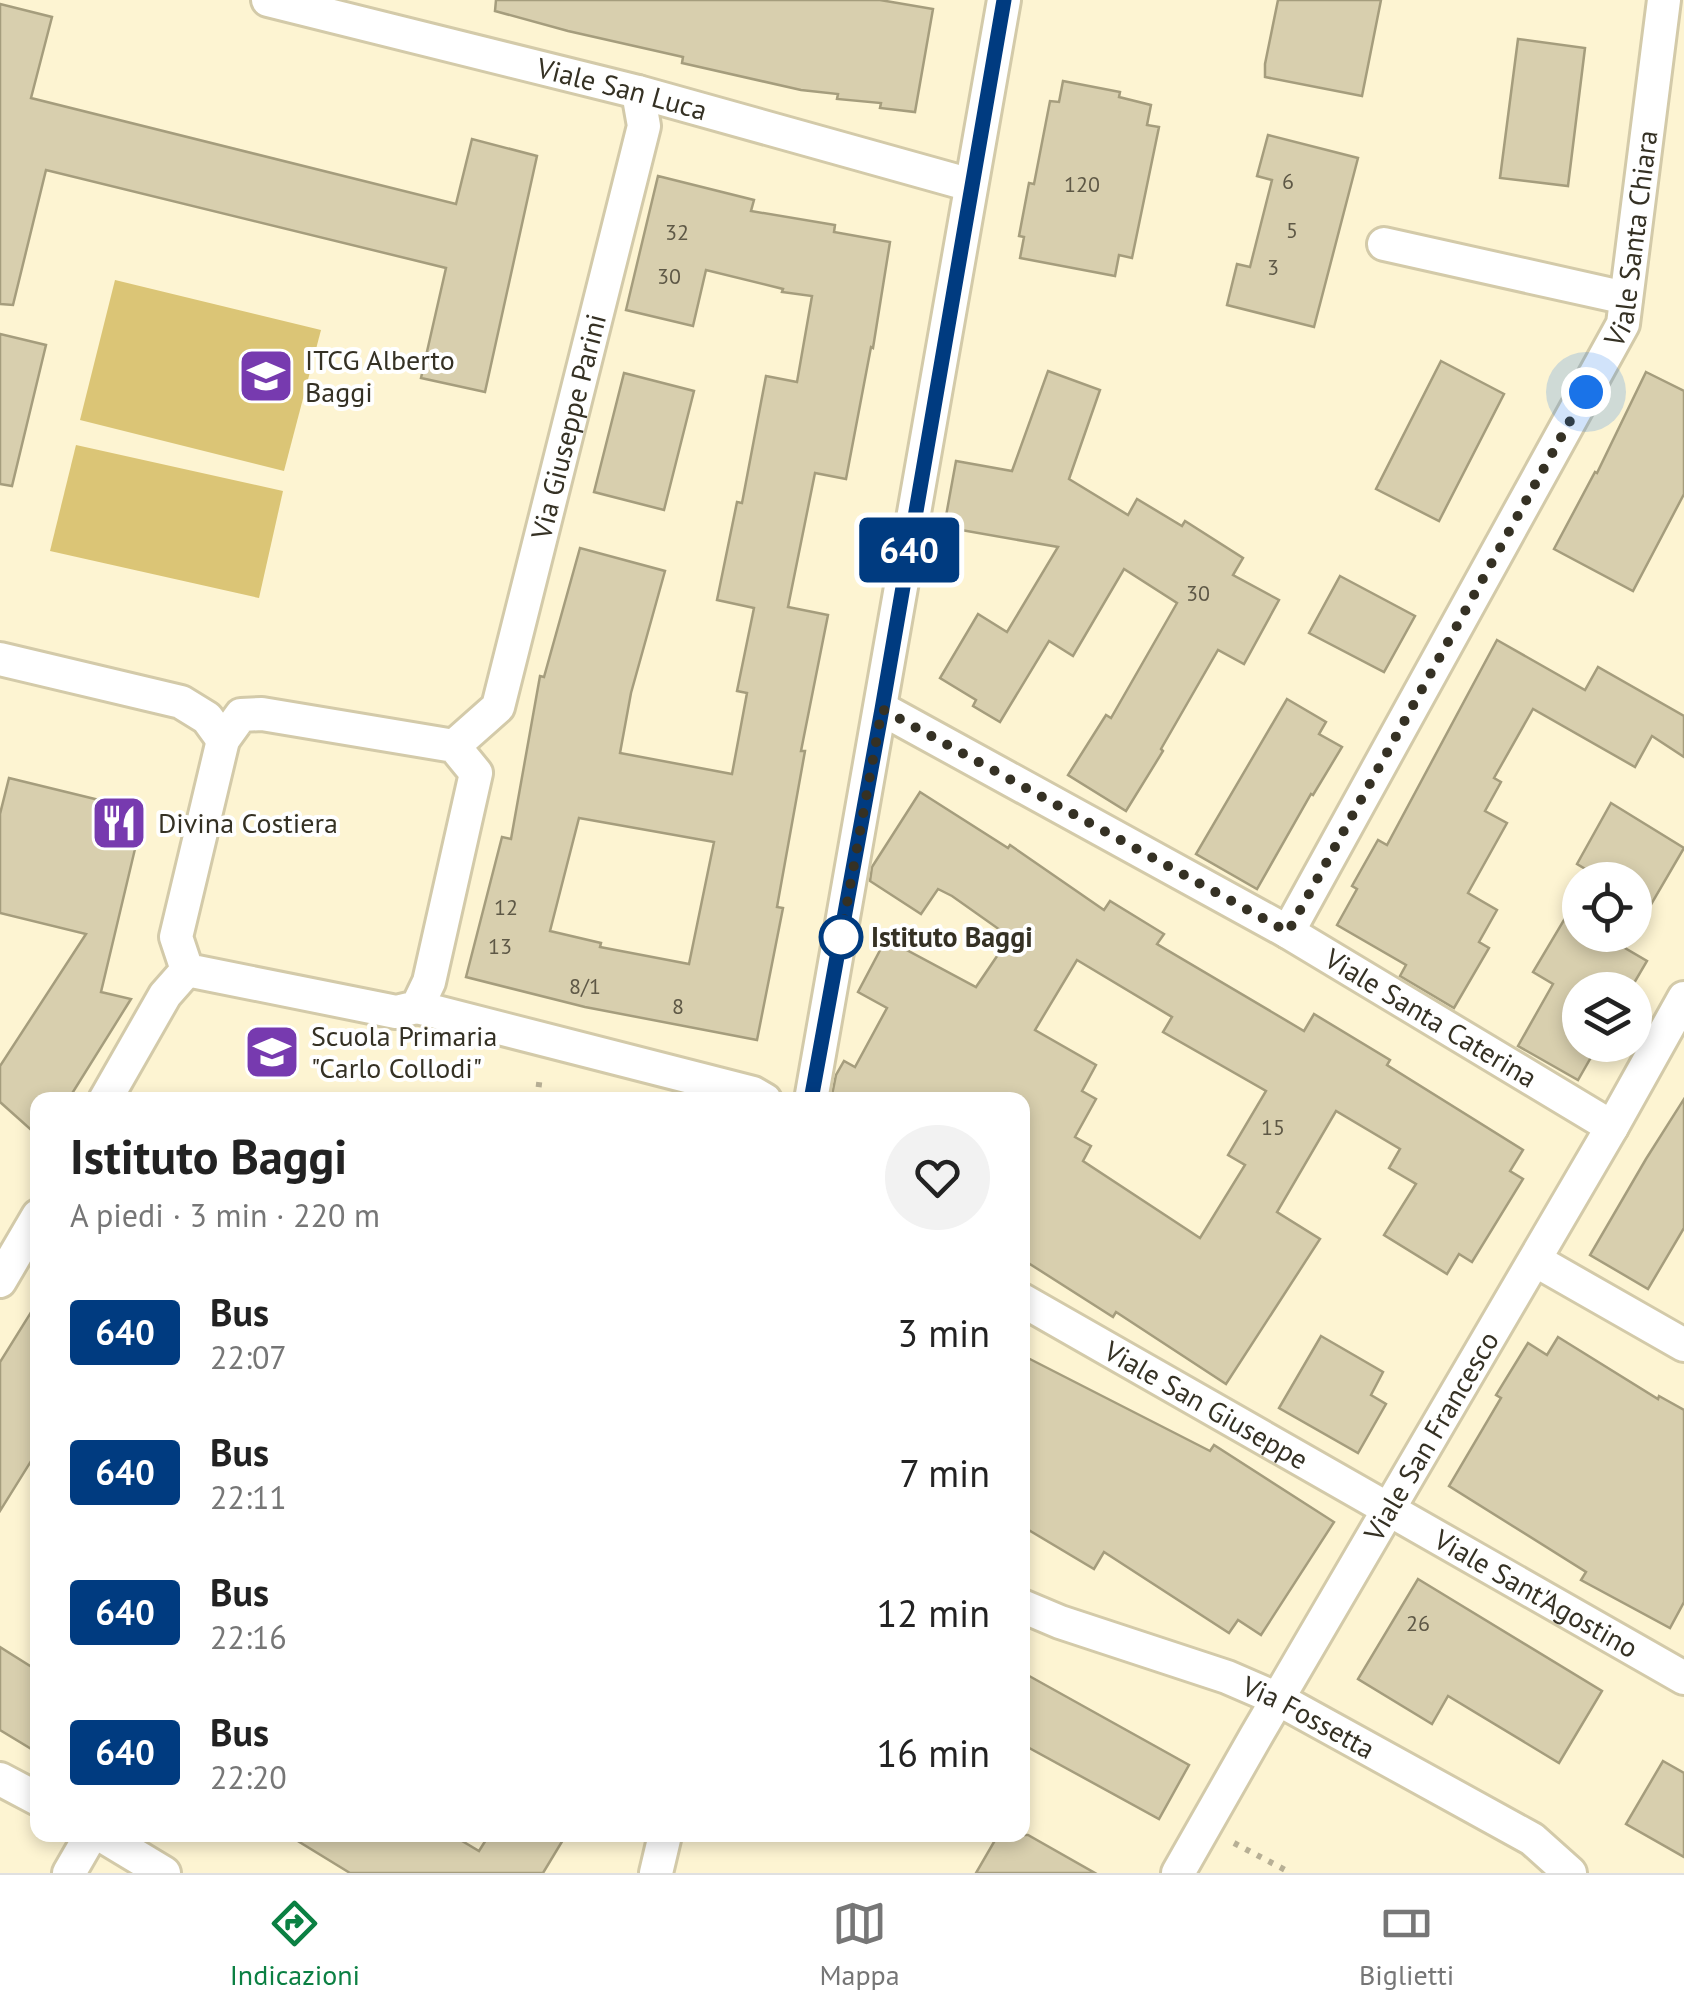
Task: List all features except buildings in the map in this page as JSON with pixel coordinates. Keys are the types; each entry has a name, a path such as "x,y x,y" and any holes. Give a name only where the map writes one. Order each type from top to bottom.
{"street":[{"name":"Viale San Luca","path":"268,0 638,92 971,185"},
{"path":"813,1092 1004,0"},
{"name":"Viale Santa Chiara","path":"1288,932 1622,324 1664,0"},
{"name":"Via Giuseppe Parini","path":"454,746 498,707 644,126 638,92"},
{"path":"1384,244 1626,298"},
{"path":"0,659 181,702 207,718 223,740"},
{"name":"Viale Santa Caterina","path":"882,709 1288,932 1612,1128"},
{"path":"186,970 176,938 223,740 242,715 262,714 454,746 476,773 429,982 417,1007"},
{"path":"186,970 396,1012 417,1007 754,1092"},
{"path":"110,1092 166,995 186,970"},
{"name":"Viale San Francesco","path":"1178,1873 1682,1005"},
{"path":"0,1281 30,1230"},
{"path":"1536,1260 1684,1344"},
{"name":"Viale San Giuseppe","path":"1030,1305 1389,1509"},
{"name":"Viale Sant'Agostino","path":"1389,1509 1684,1678"},
{"name":"Via Fossetta","path":"1030,1609 1278,1699 1532,1839 1570,1873"},
{"path":"0,1778 30,1795"},
{"path":"69,1873 87,1842"},
{"path":"113,1842 164,1873"},
{"path":"656,1873 663,1842"}],"path":[{"path":"1204,1827 1290,1873"},
{"path":"1262,1873 1269,1862"}],"shaded area":[{"path":"115,280 321,330 284,471 80,420"},
{"path":"76,445 283,491 259,598 50,551"}],"bus line":[{"name":"640","path":"812,1092 1004,0"}],"place":[{"name":"ITCG Alberto Baggi","path":"266,376"},
{"name":"Divina Costiera","path":"119,823"},
{"name":"Istituto Baggi","path":"841,937"},
{"name":"Scuola Primaria \"Carlo Collodi\"","path":"272,1052"}],"route":[{"path":"841,937 882,709 1288,932 1586,392"}]}
